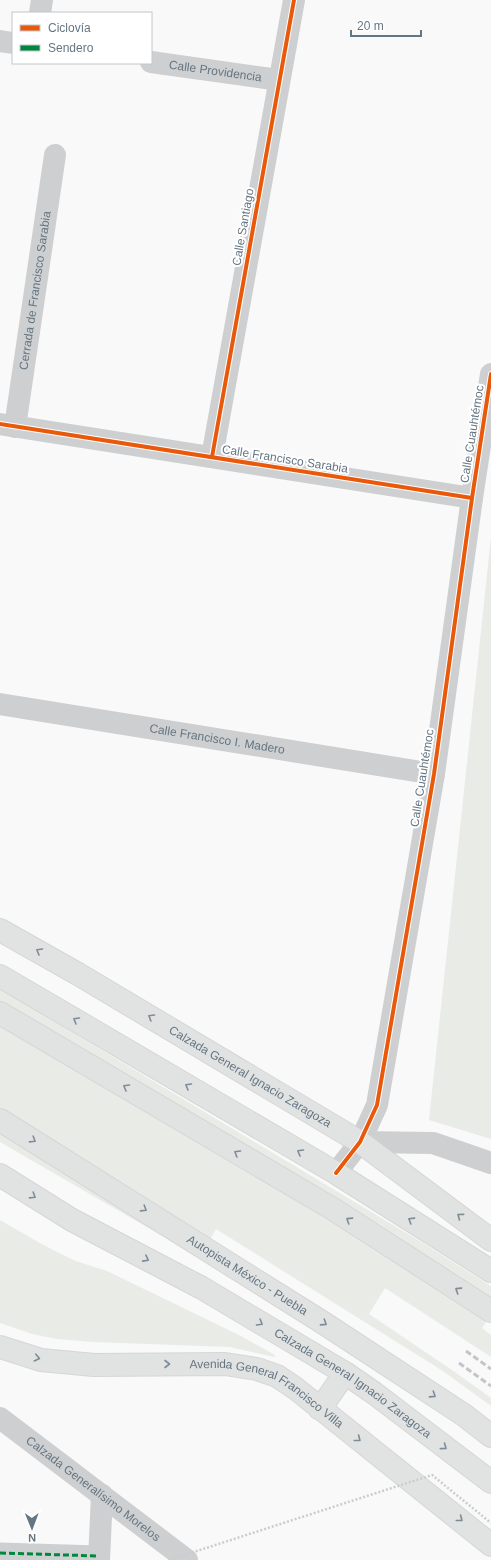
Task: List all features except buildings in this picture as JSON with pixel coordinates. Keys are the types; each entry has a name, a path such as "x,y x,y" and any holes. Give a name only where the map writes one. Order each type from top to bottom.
{"main road":[{"name":"Calzada General Ignacio Zaragoza","path":"0,930 78,974 360,1142 491,1240"},
{"path":"0,976 336,1173 491,1271"},
{"path":"0,1013 333,1209 491,1311"},
{"name":"Autopista México - Puebla","path":"0,1120 322,1322 464,1415 491,1436"},
{"name":"Calzada General Ignacio Zaragoza","path":"0,1175 72,1220 202,1288 345,1373 374,1393 491,1482"},
{"name":"Avenida General Francisco Villa","path":"0,1347 40,1360 94,1364 225,1364 257,1369 277,1376 295,1388 490,1540"},
{"path":"320,1409 345,1373"}],"street":[{"path":"40,12 42,0"},
{"name":"Calle Santiago","path":"212,457 294,0"},
{"path":"0,41 12,43"},
{"name":"Calle Providencia","path":"152,62 279,80"},
{"name":"Cerrada de Francisco Sarabia","path":"8,425 55,155"},
{"name":"Calle Cuauhtémoc","path":"336,1173 360,1142 377,1105 434,774 472,498 487,430 491,374"},
{"name":"Calle Francisco Sarabia","path":"8,425 472,498"},
{"name":"Calle Francisco I. Madero","path":"0,704 434,774"},
{"path":"360,1142 433,1143 491,1163"},
{"name":"Calzada Generalísimo Morelos","path":"0,1418 187,1560"},
{"path":"0,1553 99,1558 102,1495"}],"path":[{"path":"169,1560 432,1475 490,1540"}],"shaded area":[{"path":"491,537 491,1139 429,1120"},
{"path":"0,989 418,1240 491,1286 491,1315 482,1328 491,1335 491,1357 385,1288 369,1314 491,1398 491,1406 443,1371 216,1229 200,1258 0,1142"},
{"path":"0,1220 59,1253 76,1261 107,1271 239,1335 275,1355 274,1357 230,1347 93,1342 57,1339 32,1334 0,1323"}],"railway":[{"path":"466,1351 491,1369"},
{"path":"459,1363 491,1386"}],"marked path":[{"path":"0,1553 99,1556"}],"cycle path":[{"path":"212,457 294,0"},
{"path":"336,1173 360,1142 377,1105 434,774 472,498 491,374"},
{"path":"0,424 472,498"}]}
